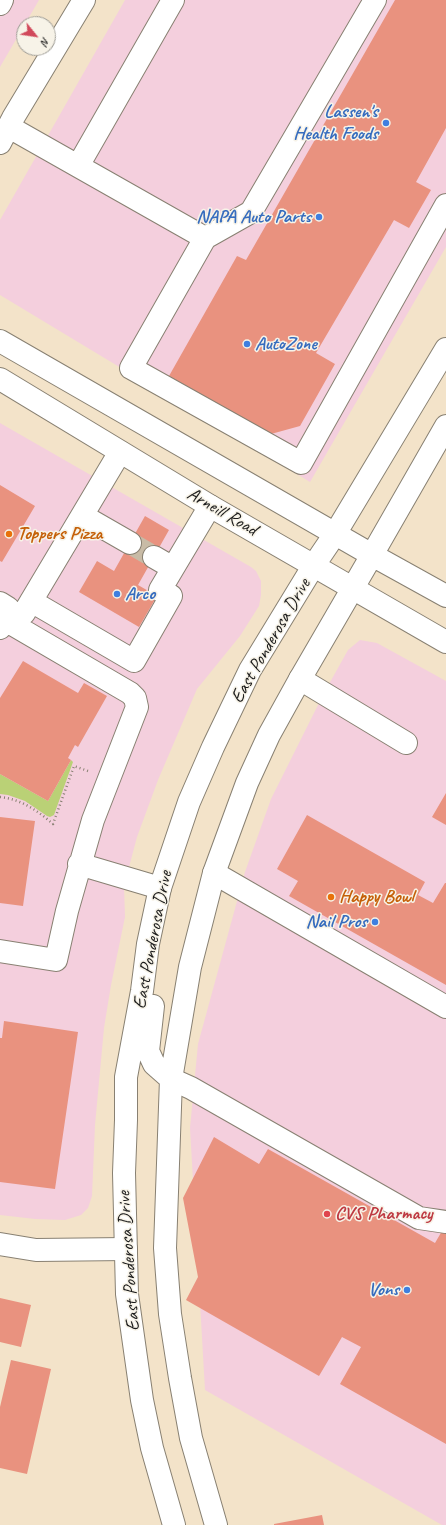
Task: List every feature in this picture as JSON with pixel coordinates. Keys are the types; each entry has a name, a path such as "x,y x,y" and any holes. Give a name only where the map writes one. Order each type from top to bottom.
{"main road":[{"path":"0,4 2,0"},
{"path":"84,0 6,124 205,238"},
{"path":"78,166 173,0"},
{"path":"375,0 251,212 205,238 131,368 301,462 446,205"},
{"name":"Arneill Road","path":"0,341 335,534 446,596"},
{"name":"East Ponderosa Drive","path":"174,1525 152,1448 142,1400 128,1294 124,1173 126,1077 142,991 148,944 160,888 189,802 213,747 250,670 314,565 335,534 446,349"},
{"name":"Arneill Road","path":"0,379 210,506 446,642"},
{"name":"East Ponderosa Drive","path":"216,1525 191,1438 170,1314 165,1248 171,1080 190,967 214,873 247,784 269,735 446,426"},
{"path":"0,951 56,960 66,911 80,864 109,778 136,712 137,702 130,693 5,620 32,601 120,452"},
{"path":"32,601 134,661 171,596 160,590 210,506"},
{"path":"82,516 130,543"},
{"path":"154,557 173,568"},
{"path":"300,679 406,743"},
{"path":"80,864 160,888"},
{"path":"214,873 446,1007"},
{"path":"142,991 153,1006 148,1051 154,1064 171,1080 191,1088 419,1218 446,1222"},
{"path":"0,1244 36,1250 126,1249"}],"path":[{"path":"0,797 14,800 27,806 53,824 74,766 88,771"}],"shaded area":[{"path":"0,0 39,0 30,16 16,16 16,40 0,67"},
{"path":"125,0 446,0 446,247 310,482 0,295 0,220"},
{"path":"0,423 251,567 256,571 261,581 259,606 240,636 197,689 158,780 137,837 124,886 125,917 104,1028 95,1125 92,1196 88,1208 81,1215 65,1220 35,1219 0,1215"},
{"path":"360,640 377,643 446,681 446,1525 442,1525 205,1390 190,1128 198,1044 245,872 271,799 324,693 348,650"}],"green space":[{"path":"71,760 73,762 54,815 50,817 25,801 0,794 0,774 48,801"}],"building":[{"path":"395,0 446,0 446,128 416,182 431,190 409,228 394,220 316,353 335,364 300,426 271,434 169,376 237,256 246,260"},
{"name":"Toppers Pizza","path":"0,485 35,506 2,562 0,561"},
{"path":"145,516 169,530 138,585 157,596 139,627 79,592 97,561 114,571"},
{"path":"23,661 78,693 84,683 107,696 78,747 75,745 68,758 71,760 48,801 0,774 0,698"},
{"path":"446,793 446,825 432,817"},
{"path":"307,815 425,882 418,895 433,903 446,883 446,985 289,896 298,881 277,869"},
{"path":"0,817 35,821 23,906 0,903"},
{"path":"4,1021 78,1032 55,1189 0,1182 0,1038 2,1038"},
{"path":"214,1137 259,1164 268,1149 435,1243 442,1231 446,1233 446,1444 340,1384 361,1347 342,1337 319,1376 186,1300 198,1277 183,1198"},
{"path":"0,1298 31,1305 21,1347 0,1342"},
{"path":"11,1360 51,1369 27,1474 0,1468 0,1407"},
{"path":"322,1515 324,1525 274,1525 274,1524"}],"tunnel":[{"path":"130,543 154,557"}],"place":[{"name":"Lassen's Health Foods","path":"386,123"},
{"name":"NAPA Auto Parts","path":"319,217"},
{"name":"AutoZone","path":"247,344"},
{"name":"Toppers Pizza","path":"9,534"},
{"name":"Arco","path":"117,594"},
{"name":"Happy Bowl","path":"331,897"},
{"name":"Nail Pros","path":"375,922"},
{"name":"CVS Pharmacy","path":"327,1214"},
{"name":"Vons","path":"407,1290"}]}
